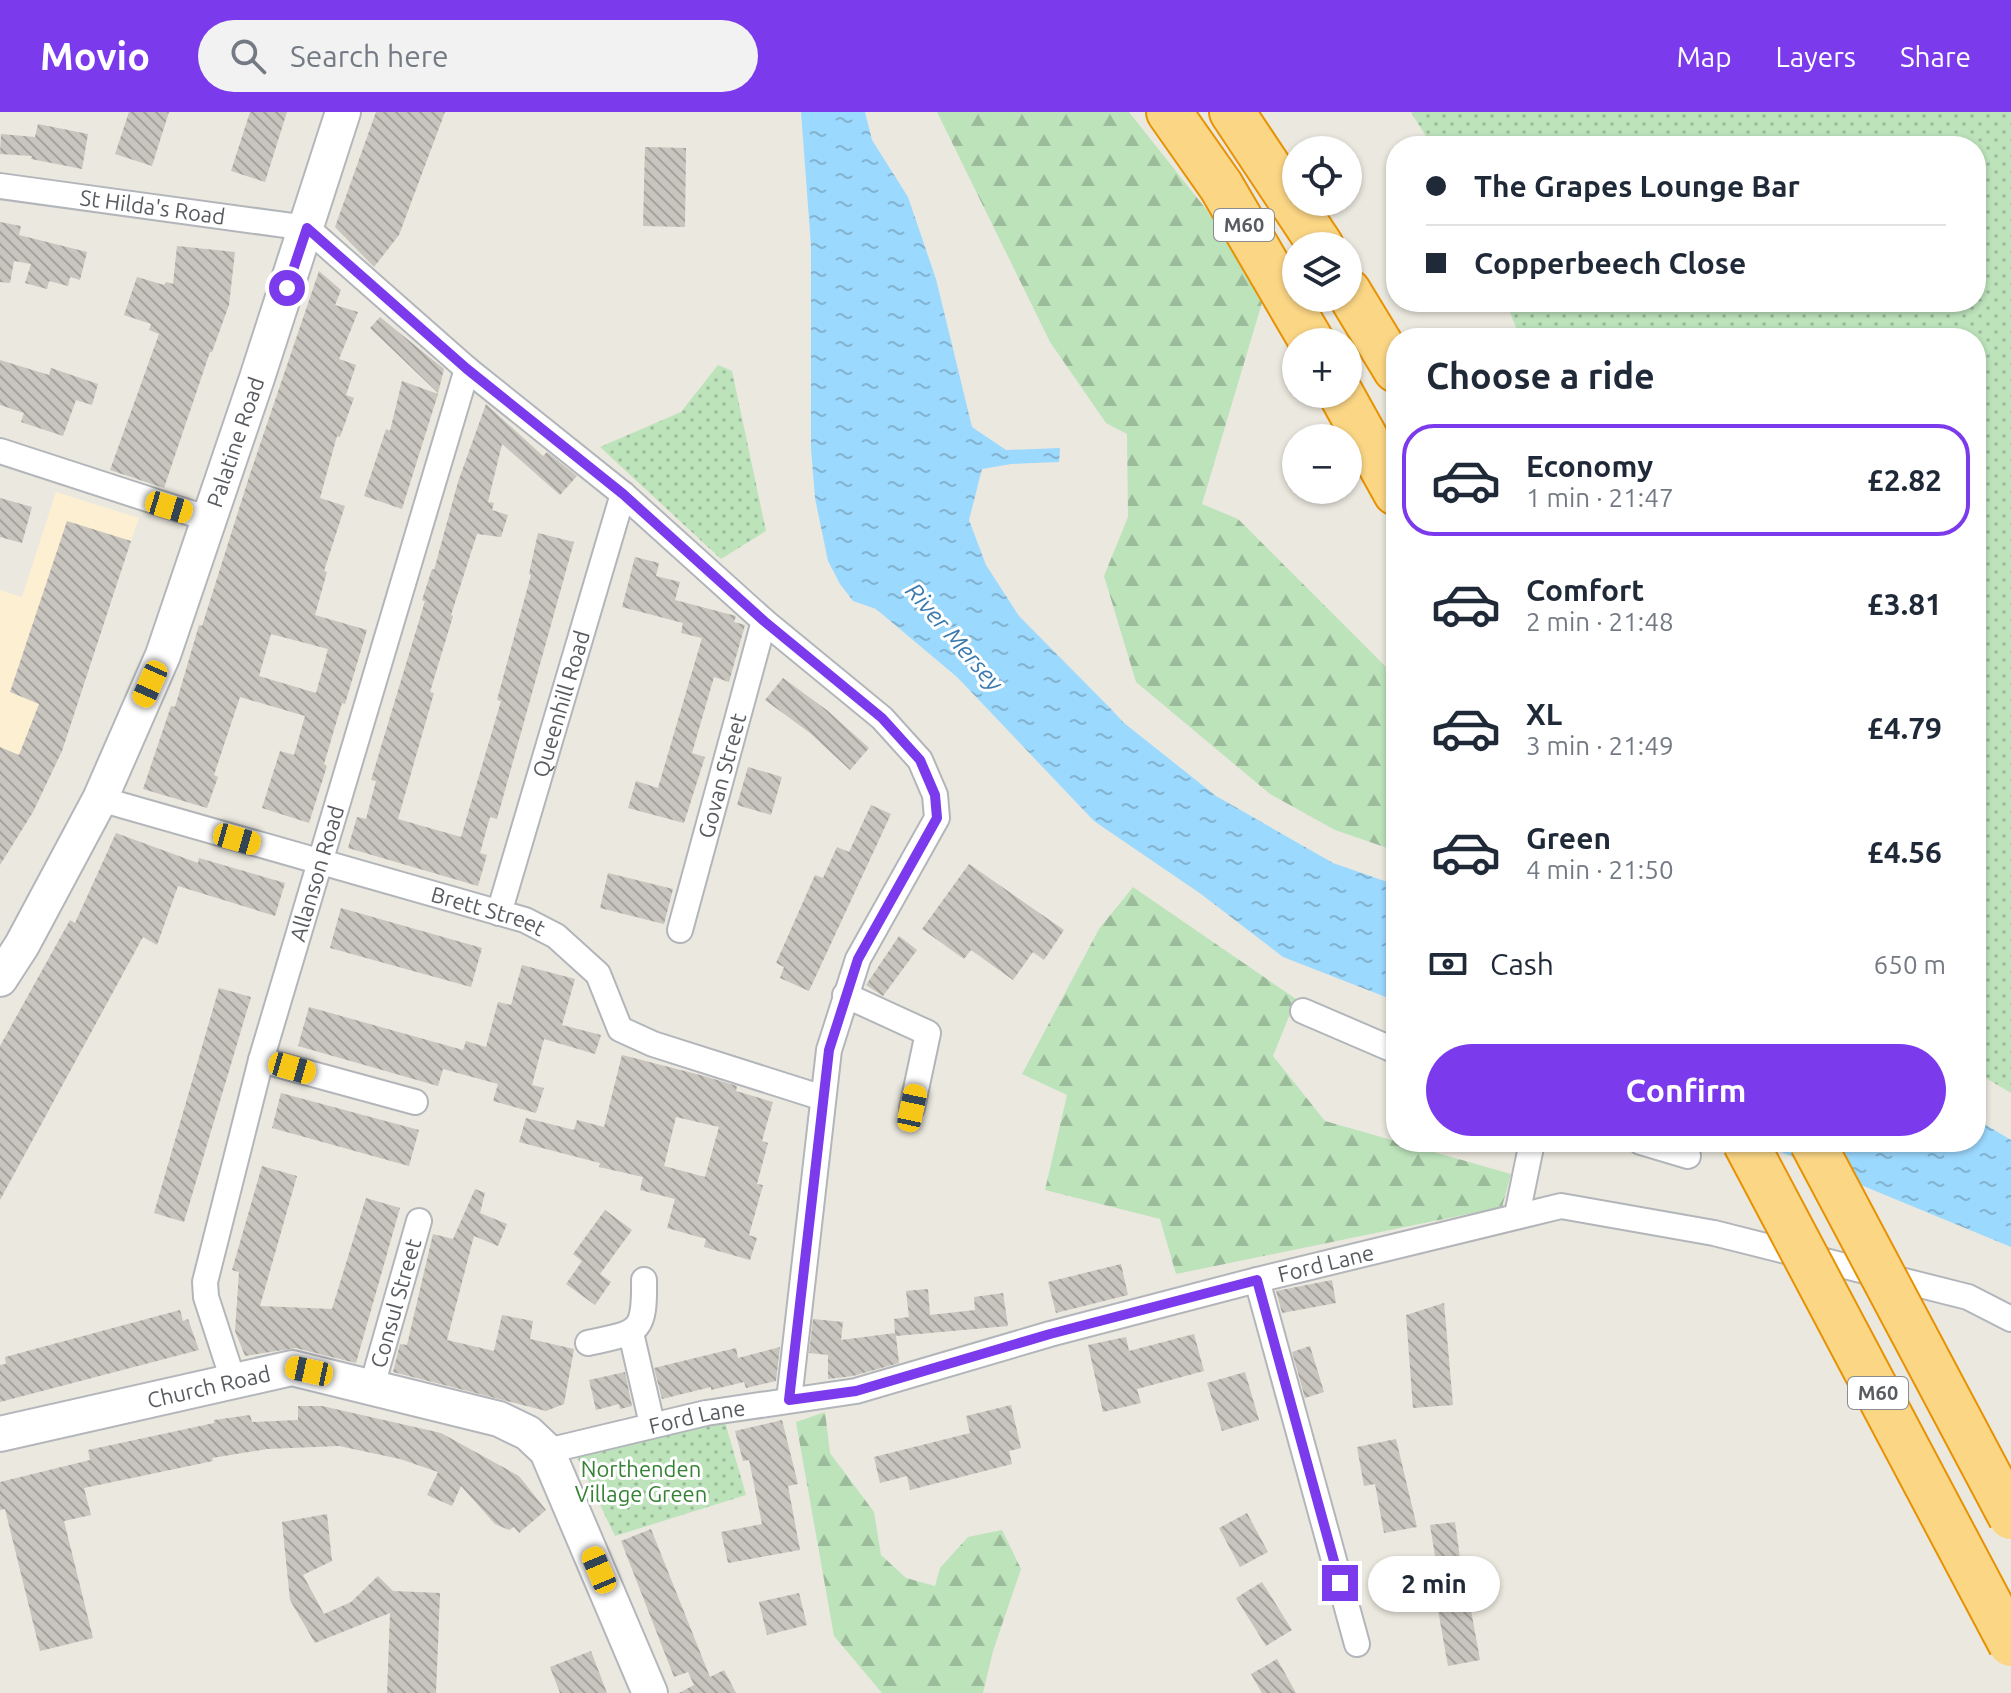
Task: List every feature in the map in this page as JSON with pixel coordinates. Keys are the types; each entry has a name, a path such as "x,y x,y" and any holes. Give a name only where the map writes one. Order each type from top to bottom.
{"highway":[{"name":"M60","path":"1169,112 1221,186 1304,328"},
{"name":"M60","path":"1232,112 1312,232"},
{"path":"1361,312 1386,354"},
{"path":"1349,408 1386,475"},
{"name":"M60","path":"1750,1152 2011,1644"},
{"name":"M60","path":"1817,1152 2011,1517"}],"main road":[{"name":"Palatine Road","path":"0,979 22,945 100,799 163,655 343,112"},
{"name":"Church Road","path":"0,1434 292,1368 499,1419 528,1433 547,1451"},
{"path":"547,1451 650,1693"}],"street":[{"name":"St Hilda's Road","path":"0,186 307,228"},
{"path":"307,228 467,369 623,494 764,621 896,731 920,760 935,795 937,818 858,959 829,1050 789,1400"},
{"name":"Allanson Road","path":"233,1380 206,1297 205,1282 261,1060 467,369"},
{"path":"0,451 209,519"},
{"name":"Queenhill Road","path":"499,913 623,494"},
{"name":"Govan Street","path":"680,930 764,621"},
{"name":"Brett Street","path":"100,799 525,920 556,936 598,974 620,1029 653,1044 823,1098"},
{"path":"845,995 928,1033 912,1108"},
{"path":"1303,1011 1386,1047"},
{"path":"261,1060 415,1102"},
{"path":"1517,1215 1530,1152"},
{"path":"1675,1152 1688,1156"},
{"name":"Ford Lane","path":"547,1451 706,1413 856,1391 1050,1334 1561,1206 1714,1233 1968,1297 2011,1319"},
{"name":"Consul Street","path":"372,1386 419,1221"},
{"path":"588,1343 631,1333 643,1319 644,1280"},
{"path":"1257,1280 1357,1644"},
{"path":"631,1333 652,1424"}],"shaded area":[{"path":"56,492 139,518 95,642 0,862 0,590 22,597"}],"green space":[{"path":"937,112 1129,112 1267,286 1202,504 1238,519 1386,667 1386,848 1335,830 1270,794 1136,682 1104,576 1128,517 1127,434 1106,423 1050,342"},
{"path":"1411,112 2011,112 2011,1093 1986,1078 1986,328 1516,328 1510,312 1986,312 1986,136 1426,136"},
{"path":"718,365 732,371 766,531 721,559 600,447 681,412"},
{"path":"1133,887 1296,999 1273,1056 1325,1121 1386,1138 1386,1152 1434,1152 1511,1174 1502,1207 1176,1274 1160,1219 1045,1190 1067,1095 1022,1074 1099,929"},
{"path":"825,1412 830,1453 874,1512 881,1555 906,1578 935,1586 940,1568 968,1537 1002,1530 1021,1569 993,1651 983,1693 882,1693 834,1636 796,1422"},
{"name":"Northenden Village Green","path":"725,1422 746,1495 615,1536 574,1451"}],"water":[{"name":"River Mersey","path":"801,112 865,112 872,140 908,197 936,279 972,427 1006,450 1060,448 1059,462 982,469 969,520 986,565 1019,616 1124,723 1216,796 1333,863 1386,882 1386,997 1283,957 1201,894 1094,821 957,677 876,609 853,601 828,561 815,498 811,449 811,246"},
{"path":"1986,1125 2011,1140 2011,1247 1781,1152 1986,1152"}],"building":[{"path":"129,112 169,112 152,166 115,154"},
{"path":"250,112 287,112 265,182 231,171"},
{"path":"376,112 445,112 399,235 374,267 335,227"},
{"path":"38,124 88,134 82,169 31,159 32,156 0,154 1,134 35,137"},
{"path":"645,147 686,148 685,227 643,226"},
{"path":"0,222 21,226 19,235 87,252 80,280 70,277 68,286 49,281 47,289 25,283 31,264 14,261 10,283 0,282"},
{"path":"177,246 235,252 229,305 164,488 110,470 159,334 149,330 151,324 124,315 137,277 164,285 166,282 173,284"},
{"path":"319,271 341,290 335,305 358,312 339,359 356,365 346,395 354,398 340,437 337,436 320,498 345,506 324,571 327,572 315,615 367,630 345,704 342,703 309,823 262,808 280,751 294,755 305,716 240,697 214,775 218,777 207,808 143,789 171,706 175,707","holes":["271,634 328,649 316,693 259,676"]},
{"path":"380,317 444,369 438,393 370,328"},
{"path":"0,360 49,375 51,368 98,384 92,405 76,400 63,436 21,422 24,413 0,405"},
{"path":"402,381 438,394 402,509 364,496 386,429 390,431"},
{"path":"486,404 543,456 547,452 577,476 560,495 502,444 488,502 494,503 492,510 508,515 501,537 477,534 451,615 430,692 434,693 398,819 461,837 501,701 497,700 531,575 538,533 574,542 497,819 490,817 480,853 487,855 478,886 348,848 357,817 366,819 376,781 371,780 425,601 422,600 434,570 458,482"},
{"path":"0,498 32,507 22,543 0,537"},
{"path":"67,521 131,541 62,751 33,812 0,865 0,747 19,755 39,704 10,692"},
{"path":"635,557 659,563 656,576 680,582 675,600 736,616 734,622 745,625 729,682 714,677 692,753 705,757 684,823 628,808 636,781 658,788 702,638 681,633 683,623 622,607"},
{"path":"783,678 828,711 869,748 850,770 810,733 765,700"},
{"path":"748,767 782,777 771,815 737,805"},
{"path":"871,805 891,814 809,991 780,978 784,967 776,963 815,875 823,878 837,847 849,852"},
{"path":"116,833 198,863 199,858 285,883 275,916 178,886 157,945 143,937 0,1200 0,1046 70,920 75,923"},
{"path":"969,864 1064,930 1044,960 1033,952 1013,980 971,950 964,959 922,929"},
{"path":"608,873 673,889 664,924 600,908"},
{"path":"341,908 482,948 471,987 330,948"},
{"path":"899,936 917,950 883,996 866,985"},
{"path":"522,965 575,979 562,1025 601,1035 595,1054 544,1039 532,1085 544,1088 536,1113 493,1101 498,1084 443,1069 438,1086 298,1046 309,1007 463,1050 466,1041 486,1047 498,1002 511,1005"},
{"path":"219,988 251,997 184,1222 154,1213"},
{"path":"622,1055 737,1086 736,1091 773,1102 762,1141 768,1143 757,1184 763,1185 749,1235 757,1238 750,1260 704,1247 706,1239 667,1228 675,1199 640,1190 643,1177 519,1142 526,1118 574,1130 577,1120 604,1127","holes":["676,1117 719,1127 705,1177 664,1166"]},
{"path":"281,1093 419,1130 409,1166 272,1128"},
{"path":"262,1166 297,1176 260,1306 332,1309 366,1198 400,1208 356,1363 296,1348 245,1356 235,1331 239,1272 232,1270"},
{"path":"475,1189 485,1193 480,1213 507,1224 498,1246 474,1236 447,1340 494,1351 502,1315 533,1321 530,1339 574,1349 564,1404 546,1411 393,1372 400,1344 407,1345 433,1234 453,1239"},
{"path":"605,1210 632,1230 600,1274 611,1282 595,1305 566,1284 582,1261 573,1254"},
{"path":"1121,1264 1128,1295 1056,1313 1048,1282"},
{"path":"1332,1280 1336,1303 1282,1313 1276,1291"},
{"path":"928,1289 930,1315 975,1310 974,1297 1003,1293 1008,1326 896,1336 899,1363 853,1376 828,1379 828,1355 809,1353 813,1319 843,1322 841,1340 895,1333 894,1319 909,1317 906,1291"},
{"path":"1444,1303 1453,1405 1413,1408 1406,1315"},
{"path":"180,1310 183,1321 188,1319 199,1350 0,1402 0,1365 6,1364 5,1357"},
{"path":"1194,1334 1204,1371 1137,1389 1141,1403 1103,1412 1088,1345 1126,1337 1129,1351"},
{"path":"1310,1346 1324,1392 1305,1398 1292,1352"},
{"path":"780,1347 776,1381 746,1388 744,1382 711,1390 711,1387 662,1399 654,1368 736,1348 738,1358"},
{"path":"625,1372 632,1406 620,1409 619,1404 596,1410 589,1380"},
{"path":"1245,1372 1259,1420 1222,1431 1207,1383"},
{"path":"1011,1405 1021,1448 1009,1451 1012,1464 910,1490 907,1476 880,1483 874,1457 970,1433 966,1416"},
{"path":"298,1406 322,1406 441,1433 519,1476 546,1510 519,1533 514,1527 509,1530 495,1524 461,1486 452,1506 427,1495 438,1472 400,1459 339,1446 267,1449 212,1458 213,1461 84,1488 91,1515 64,1521 93,1638 40,1651 5,1509 0,1510 0,1482 90,1460 88,1450 214,1423 214,1420 250,1415 252,1422 298,1420"},
{"path":"782,1420 798,1484 788,1486 800,1550 728,1563 721,1532 762,1524 749,1460 743,1461 735,1431"},
{"path":"1396,1439 1417,1527 1384,1533 1375,1484 1364,1486 1357,1447"},
{"path":"1247,1513 1268,1552 1240,1567 1219,1528"},
{"path":"327,1514 332,1561 303,1575 324,1614 351,1602 378,1576 393,1591 440,1593 436,1693 387,1693 390,1613 315,1643 290,1600 282,1522"},
{"path":"1455,1522 1460,1558 1436,1562 1430,1525"},
{"path":"651,1529 710,1677 724,1670 736,1693 679,1693 694,1685 688,1672 674,1677 621,1541"},
{"path":"1452,1562 1462,1611 1471,1610 1480,1660 1448,1666 1438,1610 1431,1612 1422,1568"},
{"path":"1262,1582 1292,1630 1266,1646 1236,1598"},
{"path":"799,1593 807,1625 767,1635 759,1602"},
{"path":"591,1651 607,1693 560,1693 550,1667"},
{"path":"1277,1659 1296,1693 1262,1693 1251,1674"}],"route":[{"path":"287,288 307,228 467,369 623,494 764,621 882,718 920,760 935,795 937,818 858,959 829,1050 789,1400 856,1391 1050,1334 1257,1280 1340,1583"}]}
